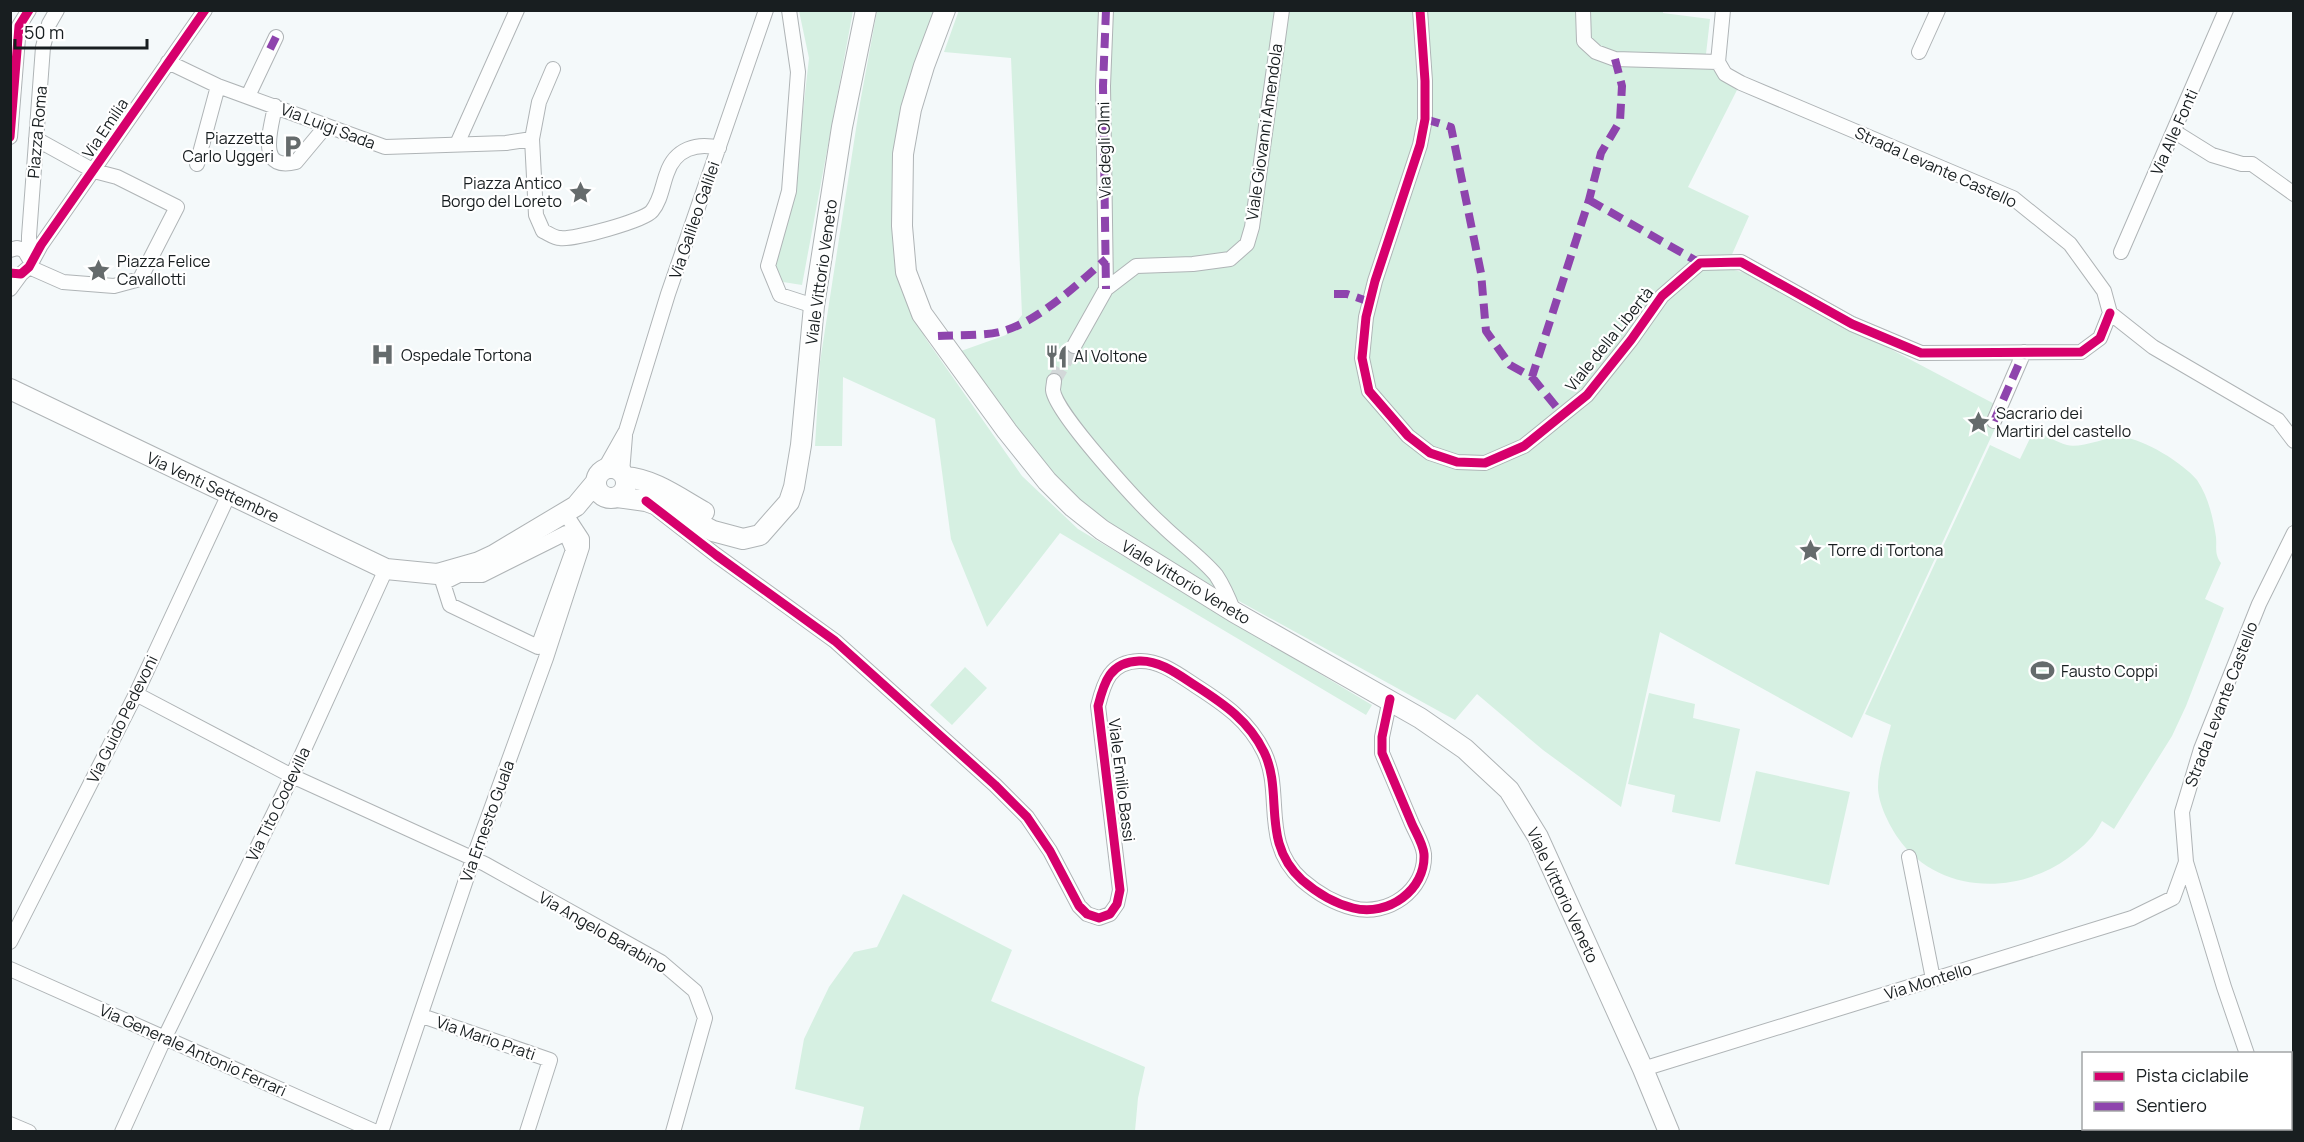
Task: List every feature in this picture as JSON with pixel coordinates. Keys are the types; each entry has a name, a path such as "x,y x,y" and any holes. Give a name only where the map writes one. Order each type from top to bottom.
{"street":[{"name":"Piazza Roma","path":"10,41 28,10"},
{"name":"Piazza Roma","path":"24,266 44,47 49,24 57,10"},
{"name":"Via Emilia","path":"10,289 24,266 172,64 205,10"},
{"name":"Via Galileo Galilei","path":"612,483 668,294 766,10"},
{"path":"789,10 798,72 789,191 768,266 780,295 814,306"},
{"name":"Viale Vittorio Veneto","path":"612,483 713,531 742,539 760,535 789,502 794,487 801,445 814,306 842,127 866,10"},
{"name":"Viale Vittorio Veneto","path":"945,10 911,109 903,154 902,226 906,272 922,314 1007,431 1047,482 1072,507 1102,530 1234,612 1390,699 1465,749 1509,790 1538,837 1643,1069"},
{"name":"Via degli Olmi","path":"1106,10 1104,97 1106,289"},
{"name":"Viale Giovanni Amendola","path":"1106,289 1136,266 1193,264 1230,259 1246,244 1252,226 1282,10"},
{"name":"Viale della Libertà","path":"1420,10 1425,119 1420,145 1375,281 1366,317 1362,358 1369,391 1401,429 1430,453 1457,462 1485,463 1524,446 1587,395 1631,340 1662,296 1700,263 1741,262 1852,324 1921,353 2081,352 2100,338 2110,313"},
{"path":"1582,10 1584,41 1596,52 1615,59 1718,62 1723,10"},
{"path":"1919,52 1938,10"},
{"name":"Via Alle Fonti","path":"2121,252 2226,10"},
{"path":"457,144 515,11"},
{"name":"Piazza Roma","path":"10,137 19,26"},
{"path":"248,96 273,43"},
{"name":"Strada Levante Castello","path":"1718,62 1725,74 1741,83 2013,198 2070,244 2104,291 2110,313"},
{"name":"Via Luigi Sada","path":"172,64 218,86 385,147 506,143 532,139"},
{"path":"553,69 539,102 532,139 536,215 543,231 560,238 635,221 649,214 658,204 668,170 680,154 693,146 704,144 719,148"},
{"path":"197,164 218,86"},
{"path":"275,106 268,150 270,157 276,162 296,162 326,126"},
{"path":"2175,132 2211,155 2241,164 2252,164 2294,194"},
{"path":"10,250 16,248 24,250 24,266 63,282 114,286 140,279 177,207 117,177 94,171 36,139"},
{"path":"1074,346 1106,289"},
{"path":"2110,313 2153,347 2278,420 2294,441"},
{"path":"1994,421 2024,352"},
{"path":"1054,381 1053,390 1057,401 1069,419 1112,473 1160,524 1215,574 1228,595 1234,612"},
{"name":"Via Venti Settembre","path":"10,389 386,569 428,573"},
{"path":"546,658 442,608 428,573 494,555 612,483 640,478 712,517 745,526 767,527"},
{"name":"Via Guido Pedevoni","path":"10,942 136,694 229,494"},
{"name":"Viale Emilio Bassi","path":"646,501 835,641 995,784 1027,817 1050,851 1079,906 1087,914 1099,918 1110,914 1117,904 1120,890 1098,706 1104,681 1122,663 1141,660 1166,667 1222,702 1247,724 1265,753 1271,776 1275,829 1283,855 1300,878 1326,898 1355,909 1376,909 1396,903 1414,888 1423,872 1424,851 1382,753 1382,737 1390,699"},
{"name":"Via Ernesto Guala","path":"381,1131 422,1016 473,859 546,658 582,546 582,539 570,510"},
{"path":"566,533 573,549 538,646 450,605 443,583 459,574 482,575 566,533"},
{"name":"Strada Levante Castello","path":"2247,1052 2224,987 2186,862 2182,812 2201,748 2259,604 2294,533"},
{"name":"Via Tito Codevilla","path":"122,1131 165,1037 292,776 386,569"},
{"name":"Via Angelo Barabino","path":"136,694 292,776 473,859 661,962 695,991 705,1018 673,1131"},
{"path":"1909,857 1933,979"},
{"name":"Via Montello","path":"1643,1069 2142,913 2174,898 2186,862"},
{"name":"Via Generale Antonio Ferrari","path":"10,969 376,1131"},
{"name":"Via Mario Prati","path":"422,1016 550,1060 527,1131"},
{"path":"1643,1069 1666,1129"},
{"path":"10,1124 29,1131"}],"green space":[{"path":"959,10 1663,10 1663,13 1710,19 1706,54 1724,81 1737,90 1688,187 1749,216 1726,268 1746,273 2004,409 1852,738 1660,632 1621,807 1543,750 1477,694 1455,720 1219,590 1099,517 1046,470 961,351 1006,335 1022,315 1011,58 944,52"},
{"path":"799,11 853,11 802,285 783,282 772,263 794,191 809,58"},
{"path":"877,11 935,11 895,245 901,289 926,339 1022,476 1078,529 1372,705 1366,715 1060,533 987,627 951,539 935,419 843,377 842,446 815,446 820,362 860,103"},
{"name":"Fausto Coppi","path":"2034,430 2073,446 2116,437 2131,439 2162,453 2191,473 2201,486 2210,507 2217,553 2221,563 2205,599 2224,608 2172,736 2114,829 2102,821 2093,836 2068,858 2025,879 2002,883 1978,883 1955,879 1934,870 1914,856 1898,838 1885,814 1878,787 1891,725 1865,714 1990,445 2020,459"},
{"path":"965,667 987,688 952,725 930,705"},
{"path":"1649,693 1695,704 1693,718 1740,729 1720,822 1672,812 1675,795 1628,784"},
{"path":"1756,771 1850,792 1829,885 1735,864"},
{"path":"903,894 1012,950 991,1001 1145,1067 1138,1098 1135,1131 859,1131 864,1107 795,1089 804,1039 829,987 854,952 877,947"}],"tunnel":[{"path":"1054,381 1074,346"}],"marked path":[{"path":"1106,10 1103,86 1106,289"},
{"path":"270,49 276,37"},
{"path":"1425,119 1451,127 1481,273 1486,331 1510,365 1532,377 1589,200 1601,153 1620,121 1622,86 1615,59"},
{"path":"1589,200 1700,263"},
{"path":"938,336 989,334 1017,326 1058,300 1106,259"},
{"path":"1334,294 1347,294 1370,302"},
{"path":"1994,421 2024,352"},
{"path":"1532,377 1562,414"}],"cycle path":[{"path":"10,137 19,26 29,10"},
{"path":"10,273 21,274 29,267 41,245 205,10"},
{"path":"1420,10 1425,119 1420,145 1375,281 1366,317 1362,358 1369,391 1408,436 1430,453 1457,462 1485,463 1524,446 1587,395 1631,340 1662,296 1700,263 1741,262 1852,324 1921,353 2081,352 2100,338 2110,313"},
{"path":"646,501 835,641 995,785 1027,817 1050,851 1079,906 1087,914 1099,918 1110,914 1117,904 1120,890 1098,706 1106,681 1115,669 1129,662 1154,663 1176,673 1235,714 1258,741 1270,768 1277,834 1281,850 1289,865 1302,880 1326,897 1346,906 1366,910 1379,908 1402,898 1419,879 1423,867 1422,846 1382,753 1382,737 1390,699"}],"place":[{"name":"Piazzetta Carlo Uggeri","path":"292,147"},
{"name":"Piazza Antico Borgo del Loreto","path":"580,192"},
{"name":"Piazza Felice Cavallotti","path":"99,270"},
{"name":"Ospedale Tortona","path":"383,355"},
{"name":"Al Voltone","path":"1056,356"},
{"name":"Sacrario dei Martiri del castello","path":"1978,422"},
{"name":"Torre di Tortona","path":"1810,550"},
{"name":"Fausto Coppi","path":"2043,671"}]}
